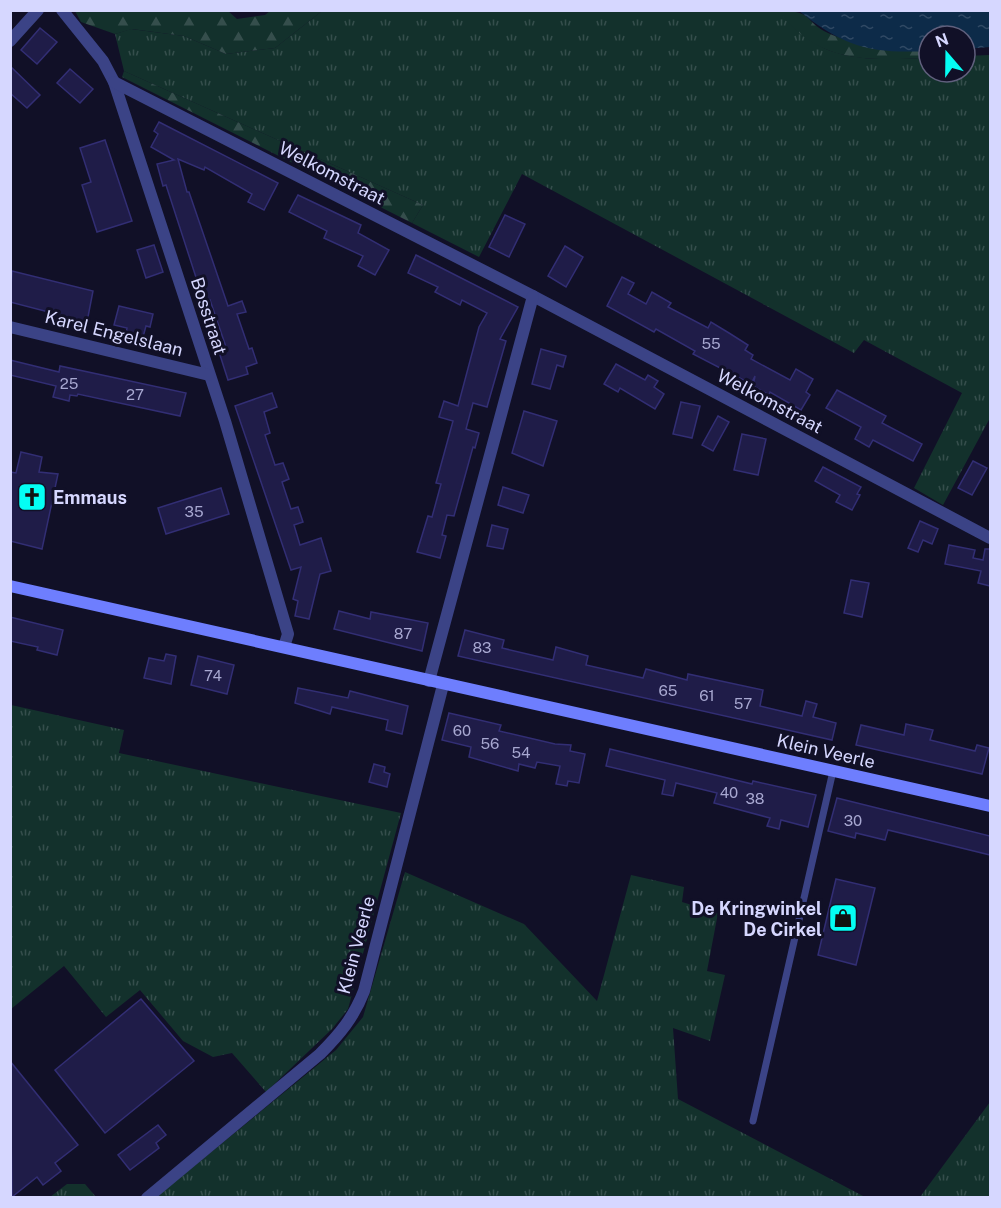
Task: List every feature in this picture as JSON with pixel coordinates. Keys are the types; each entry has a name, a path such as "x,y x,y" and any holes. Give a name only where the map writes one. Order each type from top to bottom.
{"main road":[{"name":"Klein Veerle","path":"10,586 990,806"}],"street":[{"path":"10,41 38,10"},
{"name":"Bosstraat","path":"62,10 103,61 114,82 209,375 288,634 284,647"},
{"name":"Welkomstraat","path":"114,82 533,296 990,538"},
{"path":"429,681 533,296"},
{"name":"Karel Engelslaan","path":"10,327 209,375"},
{"name":"Klein Veerle","path":"147,1197 320,1054 346,1028 356,1012 364,991 443,685"}],"lane":[{"path":"753,1122 833,771"}],"green space":[{"path":"779,10 794,28 828,50 866,58 917,58 917,84 977,84 977,56 990,55 990,418 943,505 914,488 962,393 864,340 854,353 522,174 479,257 412,223 423,205 124,71 115,34 131,29 184,36 226,54 275,48 322,11"},
{"path":"75,11 228,11 237,19 265,15 270,11 322,11 275,48 226,54 184,36 132,29 115,34 81,22"},
{"path":"779,11 798,12 820,29 850,41 917,50 917,58 886,59 846,55 828,50 794,29"},
{"path":"124,71 423,205 412,223 122,77"},
{"path":"11,705 124,730 119,753 401,813 348,1009 332,1029 266,1092 232,1053 213,1057 183,1041 140,990 106,1017 64,966 11,1009"},
{"path":"405,872 524,924 597,1001 631,875 684,887 682,902 718,913 707,971 725,975 710,1041 673,1028 678,1099 865,1197 155,1198 336,1050 363,1017"},
{"path":"990,1102 990,1197 920,1197"},
{"path":"67,1184 85,1184 96,1197 50,1197"}],"water":[{"path":"799,11 990,11 990,47 977,48 977,24 917,24 917,52 909,52 859,46 830,33"}],"building":[{"path":"40,28 57,42 37,64 21,50"},
{"path":"10,66 40,95 27,108 10,93"},
{"path":"70,69 93,89 80,103 57,83"},
{"path":"159,122 278,183 264,210 248,202 252,194 205,167 204,170 178,159 187,192 189,192 228,306 242,301 246,312 237,314 249,349 252,348 257,363 246,367 248,374 228,380 219,352 227,350 210,300 204,302 157,164 174,160 151,147 158,134 154,131"},
{"path":"105,140 132,221 97,232 82,185 91,182 80,148"},
{"path":"298,195 361,225 358,233 389,250 375,275 358,266 363,256 324,238 327,231 289,212"},
{"path":"505,215 525,224 509,257 489,247"},
{"path":"154,245 163,272 146,278 137,250"},
{"path":"565,246 583,257 566,287 548,276"},
{"path":"416,255 518,307 500,339 506,341 487,407 473,403 466,429 479,433 454,516 447,515 442,535 446,536 440,558 417,552 428,516 432,517 441,484 436,483 453,421 439,417 444,401 458,406 479,327 487,313 462,300 460,305 435,292 438,287 408,273"},
{"path":"12,271 93,291 87,322 10,302"},
{"path":"622,277 634,283 628,294 646,304 652,292 671,303 668,307 708,328 711,322 748,345 745,350 753,355 751,359 790,380 796,369 813,379 806,392 810,395 801,410 770,392 769,395 753,386 755,376 751,384 693,354 695,351 656,329 654,332 607,306"},
{"path":"119,306 153,314 150,327 146,326 143,337 126,333 127,328 114,325"},
{"path":"541,349 566,356 563,367 557,365 550,389 532,384"},
{"path":"10,360 59,372 60,366 186,393 180,416 78,394 77,396 70,395 69,401 53,397 56,386 10,375"},
{"path":"616,364 645,380 648,375 658,381 654,387 664,394 655,409 620,388 618,392 604,384"},
{"path":"837,390 886,416 882,423 922,444 913,461 873,440 869,447 855,439 861,427 826,408"},
{"path":"272,393 277,407 264,412 270,433 265,435 275,465 283,463 289,479 282,482 291,509 298,507 303,522 294,525 300,545 321,538 331,571 320,574 309,619 295,616 298,601 293,599 301,567 291,570 235,406"},
{"path":"681,402 700,406 692,438 673,434"},
{"path":"524,411 557,421 543,466 512,453"},
{"path":"718,416 729,422 713,451 702,445"},
{"path":"742,434 766,439 758,475 734,470"},
{"name":"Emmaus","path":"21,452 42,457 39,472 58,474 42,549 10,541 10,472 16,473"},
{"path":"973,461 987,468 972,495 958,488"},
{"path":"823,467 861,487 857,494 860,495 852,510 836,502 840,495 815,481"},
{"path":"503,487 529,495 523,513 498,505"},
{"path":"221,488 229,514 166,534 158,508"},
{"path":"920,521 938,529 932,544 923,540 918,552 908,548"},
{"path":"492,525 508,529 503,549 487,546"},
{"path":"949,545 975,550 973,558 983,560 985,549 990,549 990,586 978,583 981,571 945,564"},
{"path":"851,580 869,583 862,617 844,613"},
{"path":"339,611 370,619 371,612 428,623 422,651 334,629"},
{"path":"10,617 63,630 57,655 37,650 38,647 10,641"},
{"path":"465,630 504,640 502,648 553,660 556,647 588,656 586,665 643,678 646,669 687,680 688,674 763,690 760,706 802,716 806,701 817,704 813,717 836,723 832,740 458,656"},
{"path":"166,654 176,656 171,684 144,678 149,658 164,661"},
{"path":"198,656 234,665 227,694 191,685"},
{"path":"298,688 348,698 350,691 408,706 402,734 386,730 388,720 332,707 330,714 295,703"},
{"path":"449,713 501,725 499,731 555,744 571,745 570,751 585,754 579,783 568,781 567,786 556,784 560,766 537,762 535,768 519,764 518,771 469,757 471,747 442,740"},
{"path":"906,724 933,730 930,740 975,751 977,745 989,748 982,774 856,745 861,725 904,735"},
{"path":"610,749 752,784 753,781 816,795 808,827 781,820 779,829 767,826 770,818 714,803 717,793 676,783 673,796 662,794 665,780 606,766"},
{"path":"374,764 385,767 384,772 390,774 387,787 369,782"},
{"path":"837,798 990,836 990,855 888,830 885,840 856,833 855,838 828,831"},
{"path":"836,879 875,888 856,965 818,955"},
{"path":"141,999 194,1061 105,1133 55,1070"},
{"path":"10,1061 78,1145 55,1163 61,1171 43,1185 37,1177 12,1197"},
{"path":"158,1125 166,1135 156,1143 159,1148 130,1170 118,1155"}],"place":[{"name":"Emmaus","path":"32,497"},
{"name":"De Kringwinkel De Cirkel","path":"843,918"}]}
